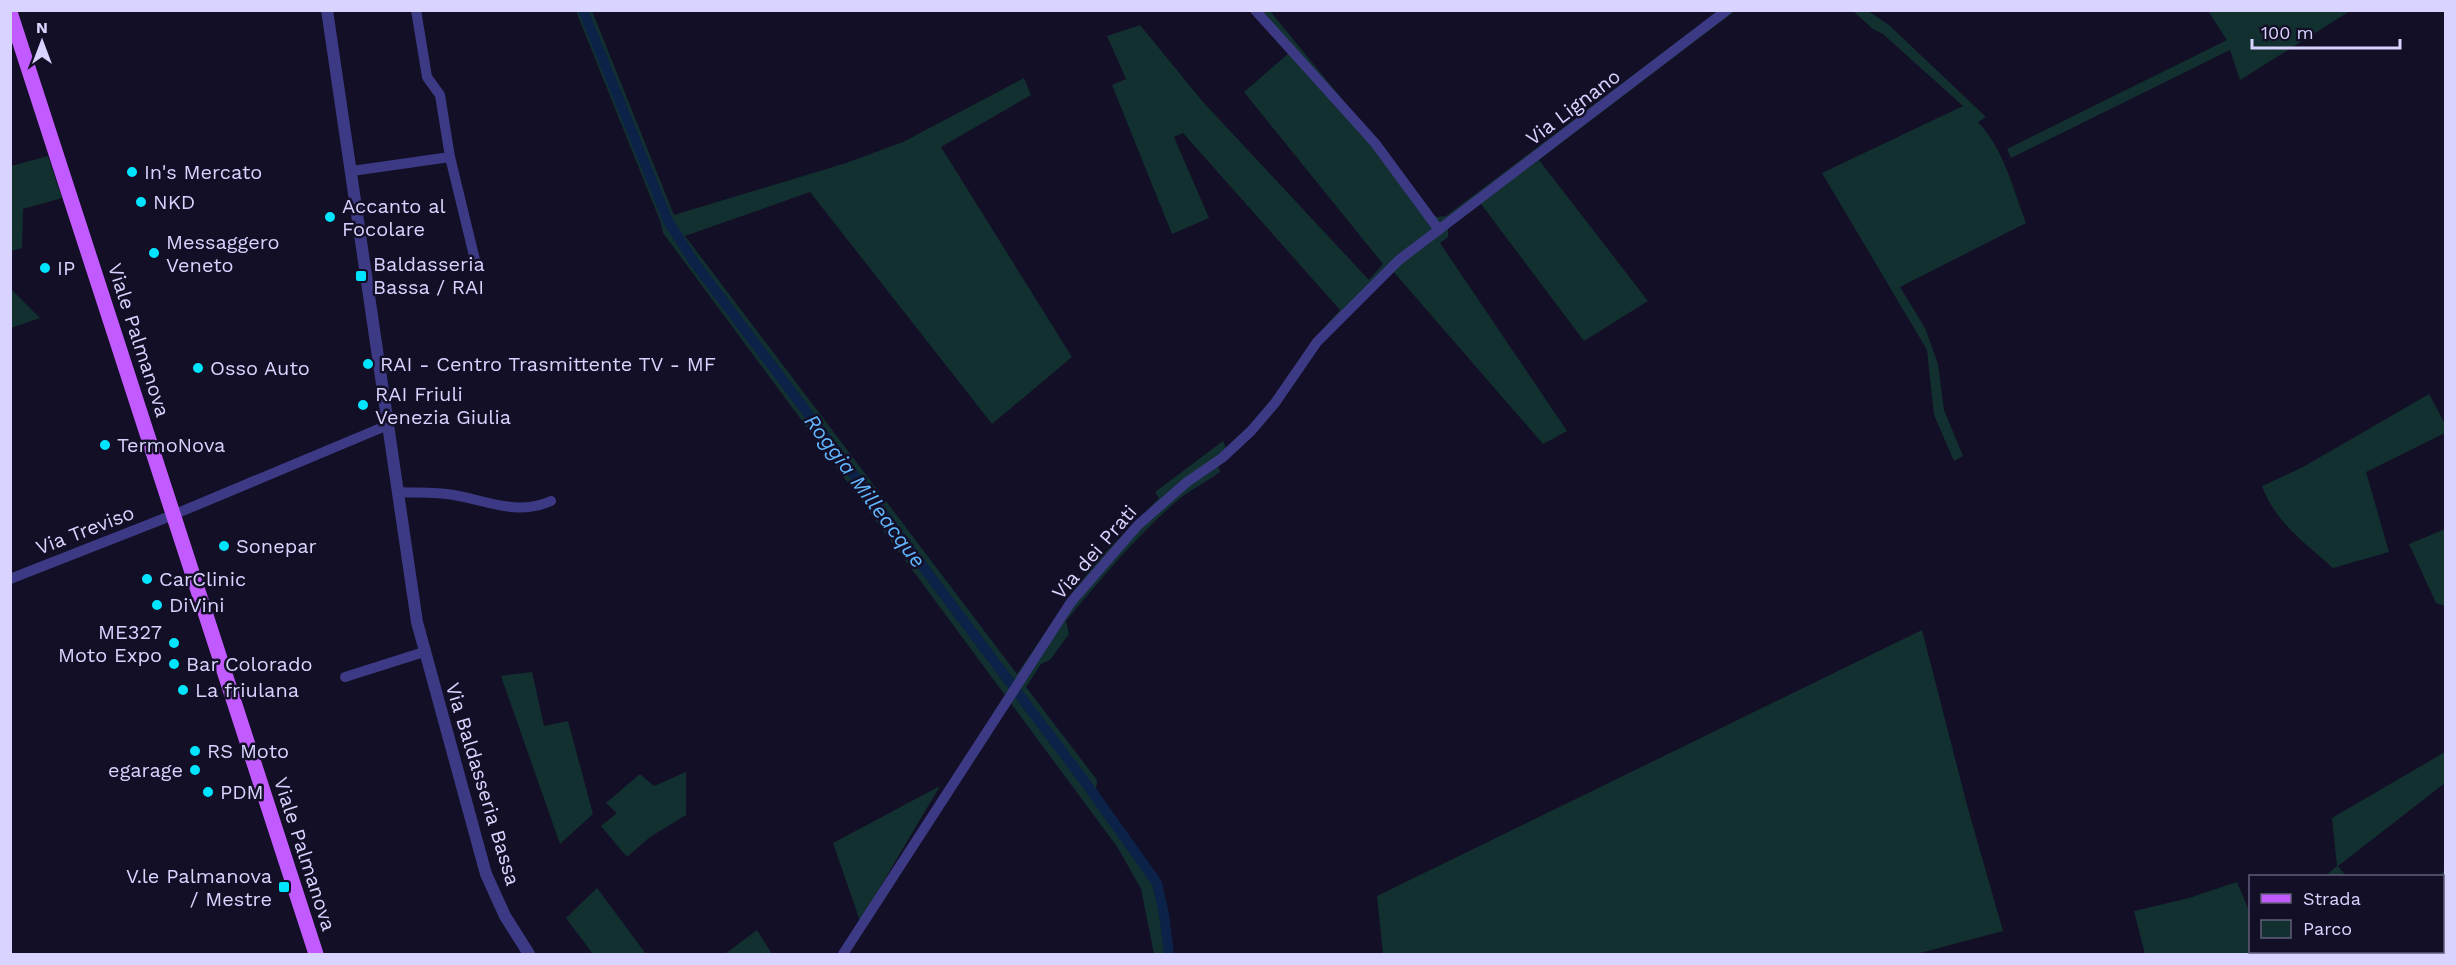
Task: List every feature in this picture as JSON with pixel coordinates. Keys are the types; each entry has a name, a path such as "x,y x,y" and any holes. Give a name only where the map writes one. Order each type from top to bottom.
{"main road":[{"name":"Viale Palmanova","path":"10,12 316,954"}],"street":[{"name":"Via Baldasseria Bassa","path":"327,10 412,595 424,652 486,874 505,916 528,954"},
{"path":"416,10 427,77 440,95 450,157 476,264"},
{"path":"1255,10 1375,143 1438,230"},
{"name":"Via Lignano","path":"1438,230 1727,10"},
{"path":"352,171 450,157"},
{"name":"Via dei Prati","path":"843,954 1071,602 1138,525 1187,482 1222,458 1251,431 1275,403 1317,342 1398,260 1438,230"},
{"name":"Via Treviso","path":"10,579 173,515 388,425"},
{"path":"397,492 454,495 515,509 533,508 551,501"},
{"path":"345,677 424,652"}],"green space":[{"path":"576,11 592,11 674,215 846,163 903,142 1024,78 1031,95 941,147 1072,357 992,424 810,192 685,236 1017,674 1074,590 1103,555 1159,498 1155,492 1223,441 1226,448 1244,431 1266,407 1312,342 1340,310 1183,133 1174,137 1209,218 1172,234 1112,85 1126,79 1107,36 1140,25 1203,102 1369,280 1383,264 1244,92 1289,53 1253,11 1270,11 1392,160 1432,214 1437,217 1446,216 1718,11 1735,11 1539,160 1648,301 1584,341 1481,204 1448,228 1448,237 1440,243 1567,431 1543,444 1392,270 1315,350 1218,466 1220,472 1183,496 1148,528 1119,558 1066,621 1069,634 1050,660 1041,664 1026,687 1097,780 1096,790 1156,875 1150,878 1157,899 1165,954 1154,954 1141,889 1118,848 663,233"},
{"path":"1853,11 1868,11 1889,25 1986,117 1978,122 2001,157 2026,223 1900,287 1925,328 1938,364 1944,410 1963,456 1954,461 1934,415 1927,350 1822,173 1963,106 1883,34 1873,29"},
{"path":"2208,11 2350,11 2240,80 2230,50 2011,158 2007,149 2227,40"},
{"path":"48,156 62,198 23,209 22,248 11,251 11,166"},
{"path":"10,288 40,318 11,328"},
{"path":"2429,394 2445,424 2445,433 2366,472 2389,552 2333,568 2283,521 2262,486 2303,467"},
{"path":"2445,529 2445,606 2436,603 2409,544"},
{"path":"1922,630 1967,805 2003,931 1916,954 1383,954 1377,896"},
{"path":"532,672 544,726 568,721 593,814 560,844 501,676"},
{"path":"2445,752 2445,783 2338,866 2345,875 2326,875 2337,866 2332,818"},
{"path":"686,772 686,815 650,837 627,857 601,826 617,813 606,803 640,774 654,786"},
{"path":"940,786 860,921 833,843"},
{"path":"2445,870 2445,954 2406,954 2444,953 2444,875 2439,875"},
{"path":"2237,882 2249,911 2249,953 2270,954 2145,954 2134,911 2189,898"},
{"path":"597,888 646,954 593,954 566,918"},
{"path":"757,930 772,954 725,954"}],"waterway":[{"name":"Roggia Milleacque","path":"583,10 668,221 694,262 1088,786 1157,883 1169,954"}],"place":[{"name":"In's Mercato","path":"132,172"},
{"name":"NKD","path":"141,202"},
{"name":"Accanto al Focolare","path":"330,217"},
{"name":"Messaggero Veneto","path":"154,253"},
{"name":"IP","path":"45,268"},
{"name":"Baldasseria Bassa / RAI","path":"361,276"},
{"name":"RAI - Centro Trasmittente TV - MF","path":"368,364"},
{"name":"Osso Auto","path":"198,368"},
{"name":"RAI Friuli Venezia Giulia","path":"363,405"},
{"name":"TermoNova","path":"105,445"},
{"name":"Sonepar","path":"224,546"},
{"name":"CarClinic","path":"147,579"},
{"name":"DiVini","path":"157,605"},
{"name":"ME327 Moto Expo","path":"174,643"},
{"name":"Bar Colorado","path":"174,664"},
{"name":"La friulana","path":"183,690"},
{"name":"RS Moto","path":"195,751"},
{"name":"egarage","path":"195,770"},
{"name":"PDM","path":"208,792"},
{"name":"V.le Palmanova / Mestre","path":"284,887"}]}
